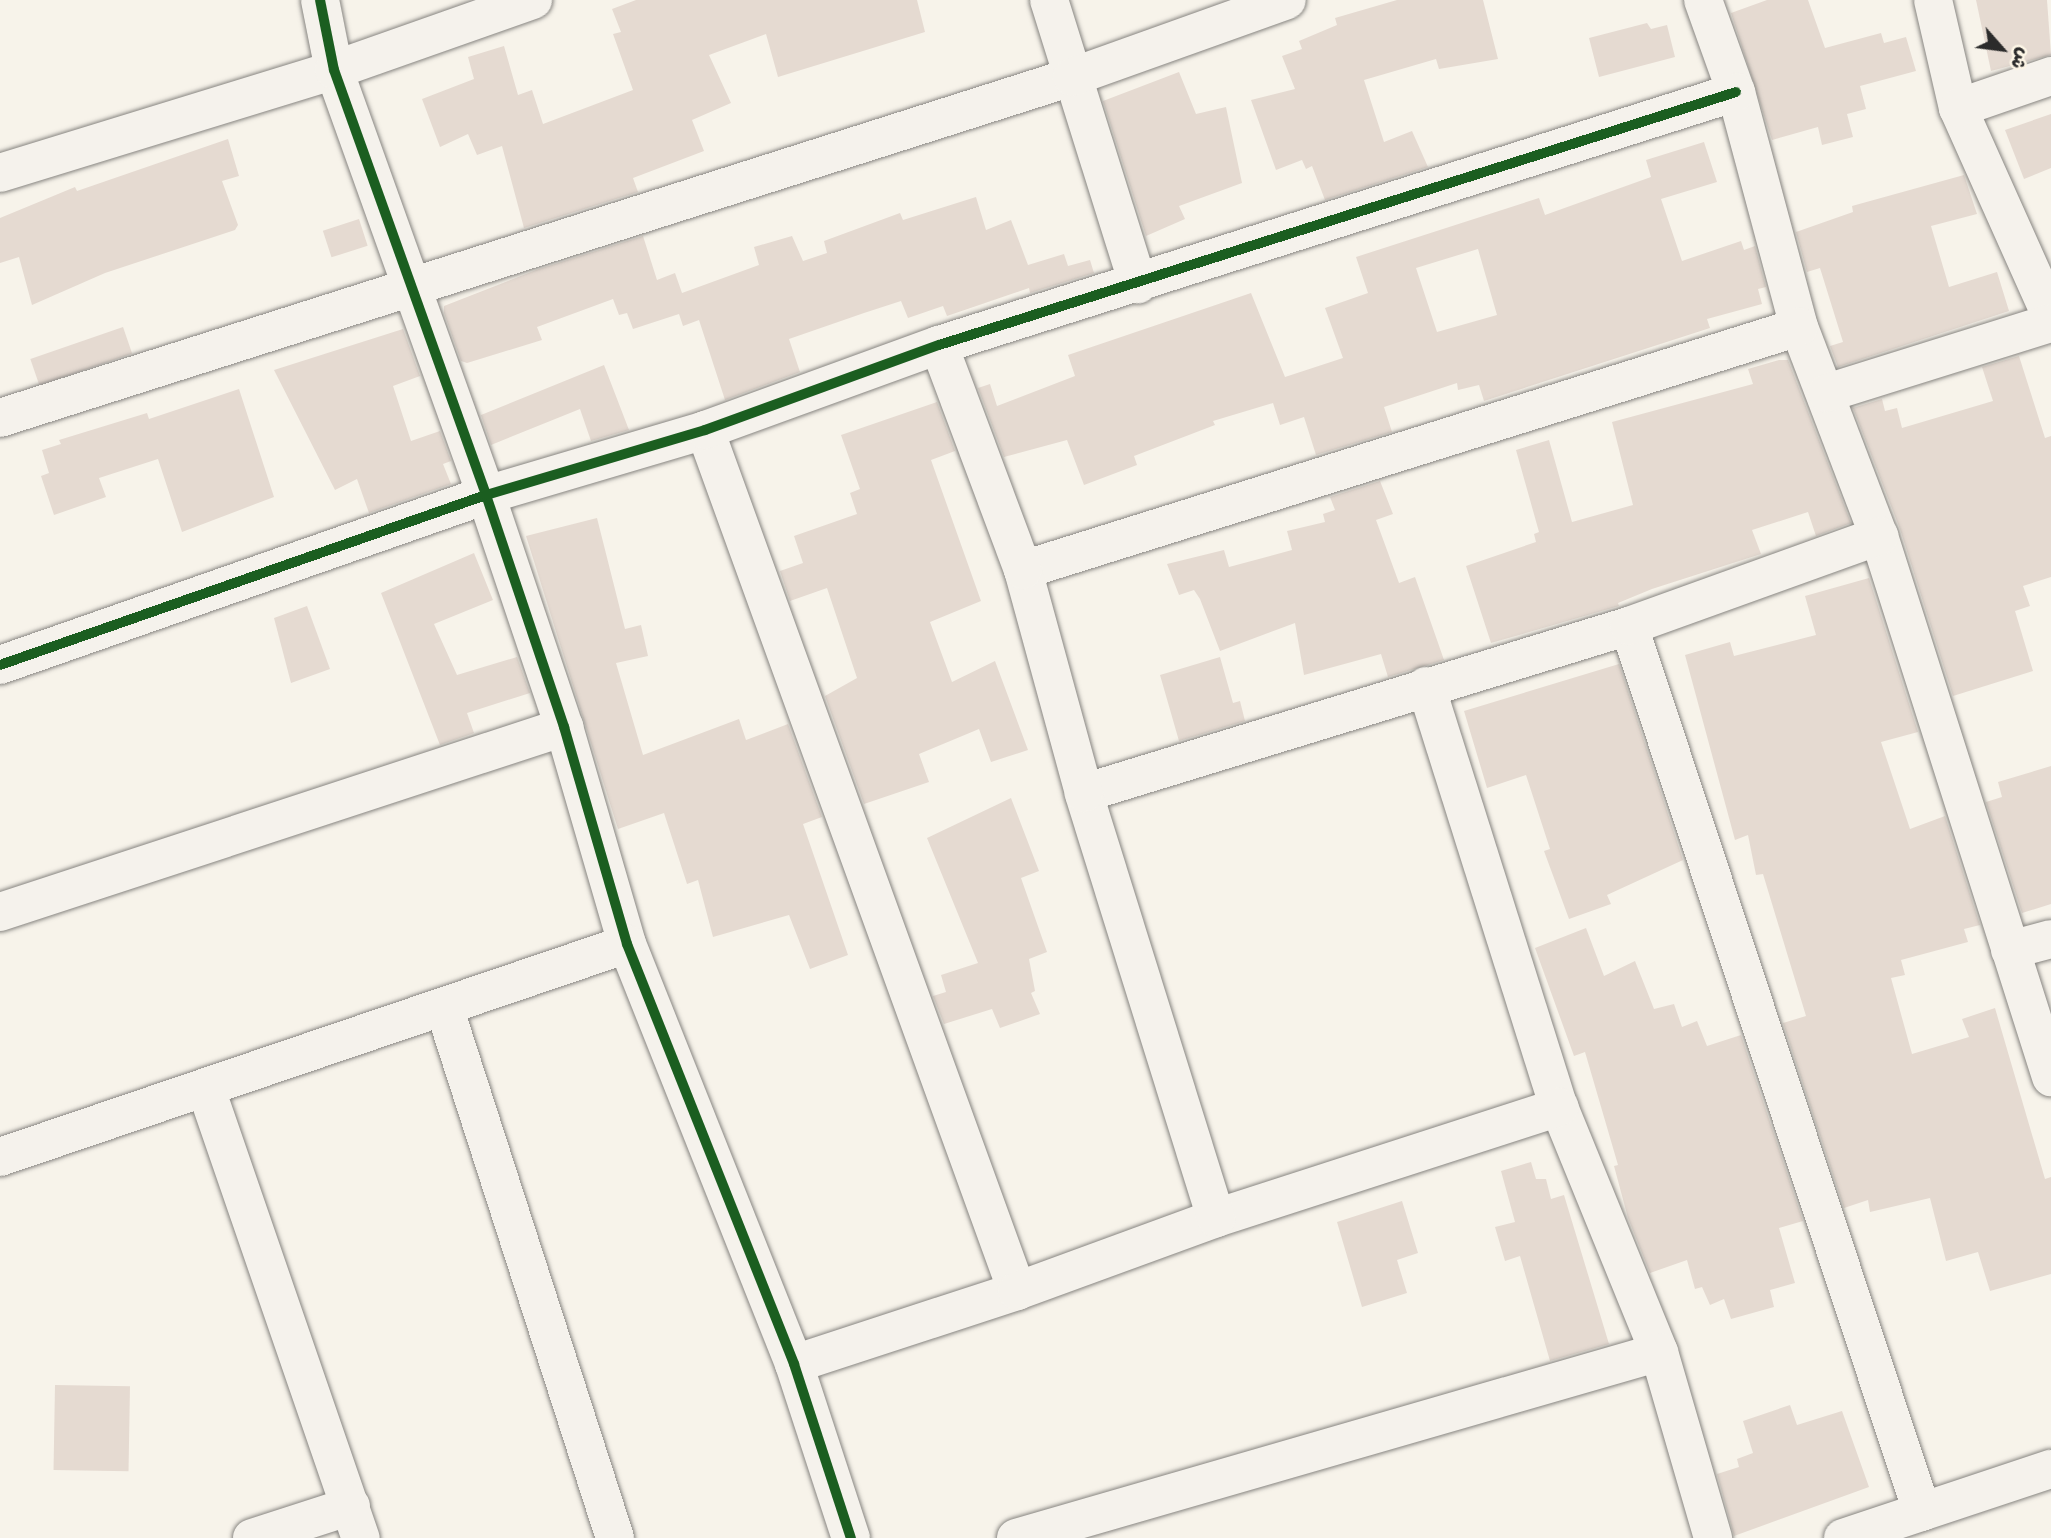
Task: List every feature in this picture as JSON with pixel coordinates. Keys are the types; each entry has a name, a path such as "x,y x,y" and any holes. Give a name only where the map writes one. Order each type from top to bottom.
{"street":[{"path":"320,0 334,70 486,495 564,727 627,944 794,1364 851,1538"},
{"path":"0,173 334,70 533,0"},
{"path":"1049,0 1138,284"},
{"path":"0,418 1072,77 1287,0"},
{"path":"1703,0 1736,92 1799,327 1827,393 1879,536 2051,1077"},
{"path":"1933,0 1958,108 2051,316"},
{"path":"1958,108 2051,76"},
{"path":"0,665 486,495 705,430 939,345 1736,92"},
{"path":"1827,393 2051,323"},
{"path":"1023,570 1799,327"},
{"path":"939,345 1023,570 1084,793 1216,1218"},
{"path":"705,430 1017,1291"},
{"path":"1084,793 1426,686 1629,626 1879,536"},
{"path":"1629,626 1922,1513"},
{"path":"1426,686 1559,1107 1659,1352 1713,1538"},
{"path":"0,912 564,727"},
{"path":"2010,950 2051,939"},
{"path":"0,1157 627,944"},
{"path":"444,1007 615,1538"},
{"path":"206,1089 356,1522 252,1538"},
{"path":"794,1364 1017,1291 1216,1218 1559,1107"},
{"path":"1016,1538 1659,1352"},
{"path":"1843,1538 2051,1469"}],"building":[{"path":"636,0 917,0 925,32 778,77 766,34 709,55 731,103 692,120 704,151 633,178 638,192 524,228 502,146 477,155 468,134 440,147 422,99 474,79 468,57 504,46 518,95 532,90 543,124 633,90 613,34 621,32 612,9"},
{"path":"1397,0 1483,0 1498,59 1439,69 1436,59 1364,80 1384,142 1412,131 1428,167 1325,200 1312,166 1306,169 1302,160 1276,170 1251,100 1295,89 1282,56 1302,49 1299,41 1337,25 1335,18"},
{"path":"1767,0 1808,0 1825,48 1881,33 1884,43 1906,37 1916,71 1860,86 1866,109 1847,114 1853,137 1822,145 1818,127 1772,140 1731,13"},
{"path":"1976,0 2047,0 2051,55 1991,71"},
{"path":"1647,23 1651,29 1667,25 1675,57 1599,77 1589,38"},
{"path":"1179,72 1196,114 1226,107 1242,183 1179,206 1185,219 1146,236 1103,101"},
{"path":"2051,114 2051,168 2024,179 2005,130"},
{"path":"228,139 239,176 222,181 238,225 235,230 105,273 32,305 19,257 0,263 0,218 75,187 77,191"},
{"path":"1704,142 1717,182 1661,199 1682,261 1741,241 1744,250 1755,246 1766,287 1758,289 1762,304 1707,319 1710,328 1484,401 1479,385 1458,390 1457,383 1384,407 1392,432 1316,455 1304,417 1280,425 1273,403 1213,421 1215,425 1134,456 1137,465 1084,485 1067,440 1004,457 978,388 990,384 997,406 1075,376 1068,355 1251,293 1285,377 1343,358 1325,308 1368,293 1356,257 1539,198 1545,215 1651,177 1646,160","holes":["1478,249 1497,315 1437,332 1416,268"]},
{"path":"1964,175 1977,214 1931,226 1949,287 1997,272 2009,311 1838,367 1830,346 1843,342 1820,268 1807,272 1796,232 1853,212 1852,206"},
{"path":"976,197 986,230 1011,220 1028,265 1064,254 1068,266 1090,260 1094,273 1030,293 1029,288 947,316 943,306 908,318 901,301 864,313 789,339 800,372 725,400 699,320 683,326 679,314 633,329 627,313 619,315 613,299 537,327 542,340 467,363 461,361 444,313 444,306 536,270 643,236 657,280 675,273 682,293 759,265 754,247 792,236 803,261 827,253 824,241 900,213 903,220"},
{"path":"359,219 368,246 332,257 323,231"},
{"path":"123,327 132,353 39,385 30,359"},
{"path":"403,329 420,376 393,386 411,441 440,431 451,461 443,464 451,484 369,513 357,479 335,490 274,370"},
{"path":"2019,356 2045,438 2051,436 2051,577 2023,586 2030,606 2015,611 2033,671 1953,696 1900,529 1853,408 1882,399 1885,411 1897,408 1902,428 1993,401 1982,367"},
{"path":"1788,360 1851,523 1816,536 1808,512 1752,530 1761,554 1652,589 1618,603 1619,606 1491,643 1466,566 1536,542 1534,534 1539,532 1516,450 1549,440 1572,522 1633,505 1612,422 1753,384 1748,369"},
{"path":"604,365 629,430 591,441 580,409 491,445 481,415"},
{"path":"239,389 274,497 182,532 158,459 99,478 106,497 54,515 41,476 49,473 42,450 61,444 59,440 147,413 149,419"},
{"path":"937,402 955,451 931,460 981,601 930,622 952,682 995,661 1028,750 991,762 979,729 919,754 929,782 864,804 825,696 857,678 827,588 790,601 780,571 803,563 794,536 857,514 850,493 860,489 841,435"},
{"path":"1380,481 1393,514 1376,520 1399,583 1415,577 1444,660 1388,677 1381,654 1304,675 1295,623 1220,651 1200,599 1194,590 1179,595 1167,564 1224,550 1229,567 1292,550 1287,531 1325,522 1323,514 1335,510 1330,497"},
{"path":"597,518 625,629 641,625 648,656 616,663 643,755 739,719 746,740 788,724 822,817 803,824 848,955 810,969 789,915 713,937 698,880 687,884 664,813 618,829 526,536"},
{"path":"474,553 493,600 434,624 457,675 517,657 530,693 467,713 474,733 440,745 381,593"},
{"path":"1869,578 1918,732 1881,742 1910,829 1945,816 1980,925 1964,929 1968,942 1901,960 1905,975 1891,978 1912,1054 1969,1037 1962,1019 1995,1008 2045,1179 2051,1177 2051,1274 1990,1291 1978,1252 1946,1261 1930,1198 1870,1212 1868,1200 1844,1208 1783,1023 1806,1016 1763,874 1756,875 1748,835 1735,840 1685,655 1730,642 1734,656 1816,635 1805,596"},
{"path":"307,606 330,669 291,683 274,618"},
{"path":"1220,657 1233,703 1240,701 1245,721 1179,741 1160,675"},
{"path":"1619,664 1683,860 1607,895 1611,904 1569,919 1544,851 1550,849 1526,775 1487,788 1464,711"},
{"path":"2051,766 2051,904 2022,913 1986,802 2002,797 1998,782"},
{"path":"1011,798 1039,871 1021,878 1047,952 1029,959 1035,991 1031,993 1040,1014 1000,1028 992,1009 944,1024 933,996 946,992 941,975 978,963 927,838"},
{"path":"1586,928 1604,976 1635,961 1654,1009 1674,1004 1682,1027 1697,1021 1707,1046 1741,1035 1803,1221 1779,1228 1795,1283 1770,1290 1774,1307 1731,1319 1724,1299 1710,1305 1702,1287 1695,1289 1687,1260 1650,1273 1628,1218 1614,1166 1618,1165 1585,1052 1574,1056 1535,948"},
{"path":"1531,1162 1536,1179 1546,1179 1551,1199 1564,1195 1609,1344 1550,1361 1520,1256 1505,1261 1495,1227 1515,1222 1501,1171"},
{"path":"1402,1201 1418,1253 1397,1260 1407,1293 1362,1307 1337,1222"},
{"path":"55,1385 130,1386 129,1471 54,1470"},
{"path":"1790,1405 1797,1425 1842,1411 1869,1487 1734,1536 1717,1474 1739,1467 1737,1459 1753,1453 1743,1421"}],"cycle path":[{"path":"320,0 334,70 486,495 564,727 627,944 794,1364 851,1538"},
{"path":"0,665 486,495 705,430 939,345 1736,92"}]}
